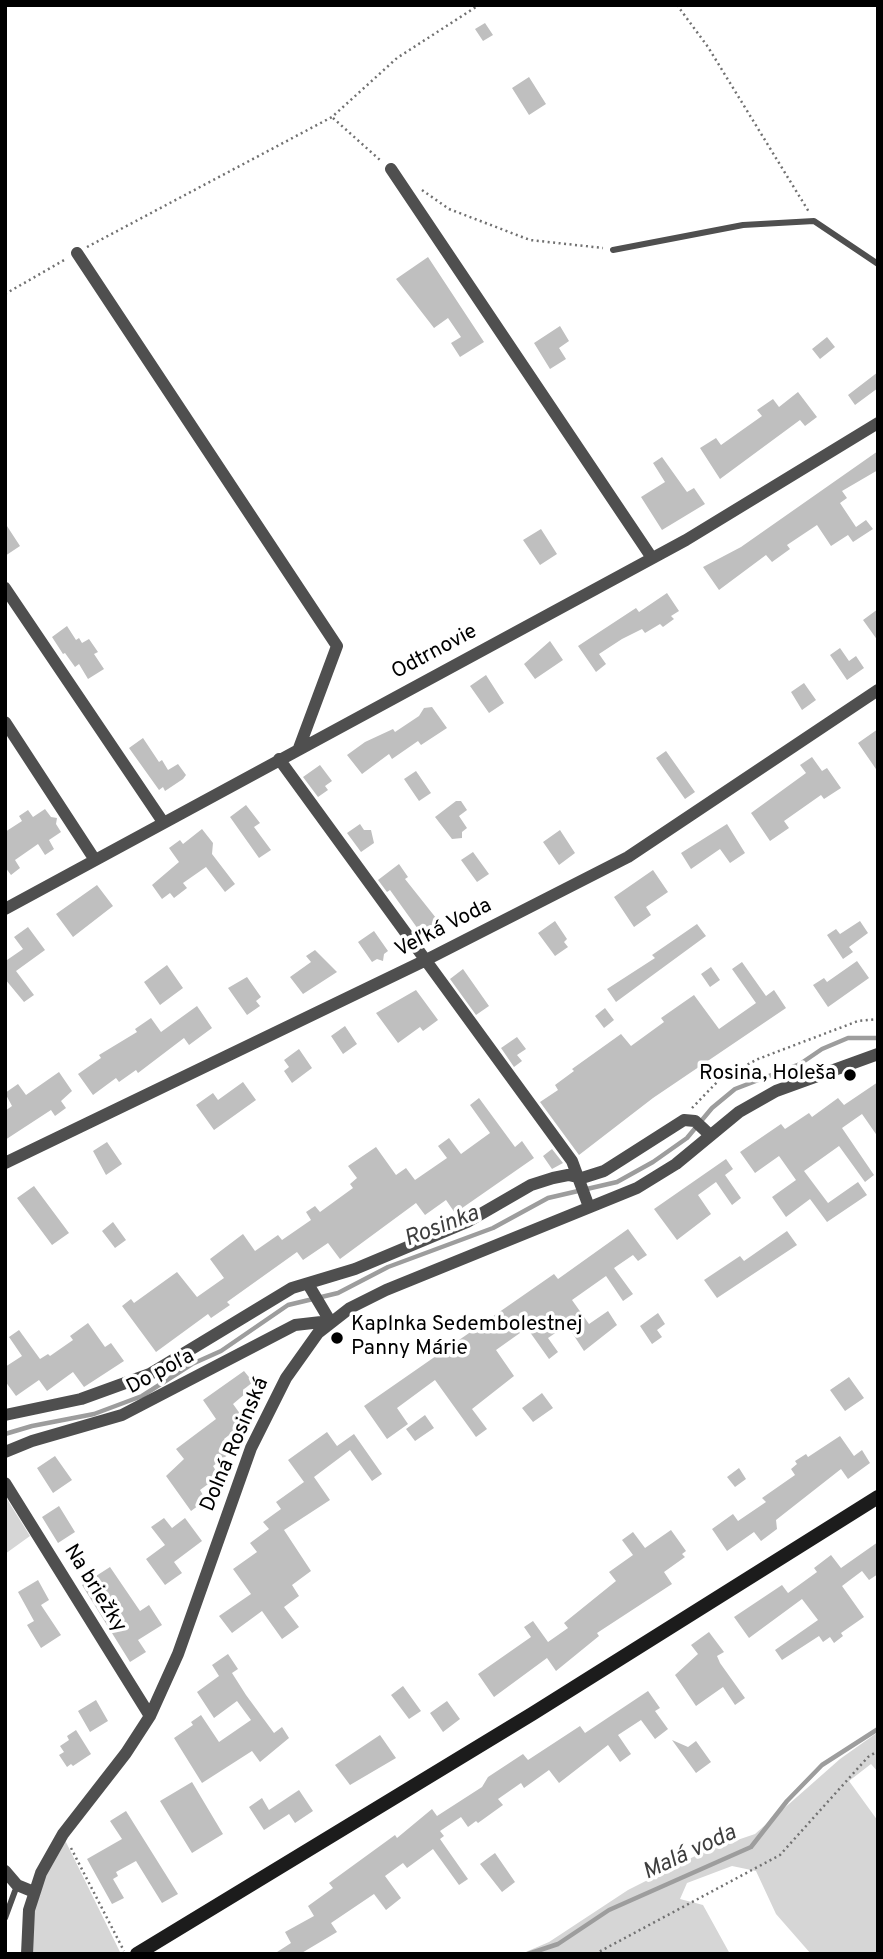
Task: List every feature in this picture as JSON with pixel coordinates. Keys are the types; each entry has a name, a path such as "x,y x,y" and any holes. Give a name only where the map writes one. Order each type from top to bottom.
{"street":[{"path":"391,169 652,558"},
{"path":"77,253 337,646 299,748"},
{"name":"Odtrnovie","path":"5,909 652,558 878,423"},
{"path":"5,588 163,822"},
{"name":"Veľká Voda","path":"5,1163 426,960 628,857 878,690"},
{"path":"5,722 95,860"},
{"path":"279,758 572,1161 585,1191"},
{"name":"Dolná Rosinská","path":"27,1954 27,1923 34,1892 63,1834 126,1753 150,1716 178,1654 237,1483 262,1422 305,1348 330,1321 386,1290 585,1191 655,1178 699,1125 739,1112 776,1091 878,1054"},
{"path":"585,1191 604,1171 699,1125"},
{"path":"5,1415 81,1399 149,1374 207,1342 275,1297 313,1292 355,1269 467,1222 531,1185 568,1175 585,1191"},
{"path":"313,1292 330,1321"},
{"name":"Do poľa","path":"5,1452 122,1415 295,1325 330,1321"},
{"name":"Na briežky","path":"5,1483 150,1716"},
{"path":"137,1954 488,1741 878,1497"},
{"path":"5,1871 18,1885 34,1892"}],"lane":[{"path":"613,250 743,226 814,221 878,264"},
{"path":"5,1918 15,1891"}],"path":[{"path":"5,294 332,117 397,58 479,5"},
{"path":"677,5 708,47 814,221"},
{"path":"332,117 391,169"},
{"path":"415,185 449,209 530,240 613,250"},
{"path":"699,1125 691,1109 720,1079 858,1021 878,1019"},
{"path":"595,1954 780,1855 868,1757 878,1751"},
{"path":"63,1834 126,1954"}],"shaded area":[{"path":"5,1496 30,1536 5,1554"},
{"path":"878,1732 878,1772 871,1764 849,1781 878,1821 878,1954 811,1954 776,1914 756,1871 732,1866 687,1883 680,1899 703,1905 730,1954 521,1954 549,1942 628,1890 705,1851 755,1834 840,1759"},
{"path":"64,1838 121,1954 29,1954 34,1899"}],"building":[{"path":"485,23 493,35 483,41 475,29"},
{"path":"529,77 546,104 529,115 512,88"},
{"path":"428,257 484,342 460,357 451,343 461,337 448,318 434,328 396,279"},
{"path":"560,326 569,341 559,348 566,359 550,369 534,343"},
{"path":"827,337 835,347 820,359 812,349"},
{"path":"878,372 878,388 855,405 848,395"},
{"path":"798,392 817,417 805,426 800,420 720,479 700,448 716,438 721,445 762,416 757,410 773,399 779,407"},
{"path":"878,451 878,470 842,491 847,498 840,503 856,527 866,520 873,529 853,542 848,535 831,546 817,525 787,545 790,549 772,562 766,555 719,590 703,567 741,547"},
{"path":"662,457 687,492 694,488 705,504 662,530 641,497 665,482 653,463"},
{"path":"5,523 20,546 5,556"},
{"path":"541,529 557,554 540,565 523,540"},
{"path":"667,593 679,611 671,616 674,619 663,627 660,624 645,633 642,629 599,654 606,664 596,672 578,646 636,608 639,612"},
{"path":"878,609 878,641 863,620"},
{"path":"67,626 76,640 79,638 82,643 89,639 98,652 94,654 104,669 88,679 79,664 75,667 52,637"},
{"path":"550,641 563,660 535,679 524,664"},
{"path":"840,648 849,661 856,656 864,668 847,680 830,655"},
{"path":"486,675 504,703 489,713 470,686"},
{"path":"804,683 816,700 802,710 791,692"},
{"path":"432,707 447,728 421,745 418,741 392,759 389,754 362,774 347,755 365,742 393,729 395,732 419,716 424,708"},
{"path":"878,729 878,772 858,743"},
{"path":"143,738 159,762 162,760 168,770 178,764 186,775 165,791 163,787 159,790 129,748"},
{"path":"666,751 695,792 685,799 656,758"},
{"path":"812,757 822,771 827,768 841,788 824,799 821,795 784,821 789,828 770,841 751,813 806,773 800,765"},
{"path":"320,765 332,781 325,786 328,790 318,797 303,777"},
{"path":"416,771 431,793 419,801 404,779"},
{"path":"456,801 461,801 467,810 459,816 467,828 462,832 462,838 452,839 435,817"},
{"path":"246,805 260,823 254,827 271,850 259,858 230,817"},
{"path":"45,809 51,817 57,818 56,824 61,832 49,840 54,849 45,855 38,844 15,860 20,868 11,875 5,867 5,832 22,821 19,816 28,810 33,817"},
{"path":"360,824 364,830 371,830 374,843 361,852 347,833"},
{"path":"727,824 745,853 730,863 720,849 691,869 681,853"},
{"path":"202,829 213,843 212,854 235,884 225,892 206,867 183,883 187,888 174,898 170,893 162,899 152,885 179,862 169,848 180,840 183,844"},
{"path":"560,830 575,853 559,865 543,842"},
{"path":"473,852 489,874 477,882 461,860"},
{"path":"399,864 408,877 405,879 440,923 423,936 390,890 387,892 378,880"},
{"path":"653,870 668,892 646,907 651,915 634,927 614,897"},
{"path":"97,885 113,906 73,937 56,914"},
{"path":"555,921 567,939 564,942 568,947 555,956 538,933"},
{"path":"860,921 868,933 849,947 853,952 843,959 827,935 836,929 840,934"},
{"path":"697,924 706,936 616,1002 607,989 655,958 652,955"},
{"path":"28,927 45,950 16,971 34,995 24,1002 5,979 5,957 7,960 23,949 14,937"},
{"path":"374,931 388,951 384,954 383,961 377,959 372,962 358,942"},
{"path":"315,950 337,972 303,994 290,977 311,962 306,956"},
{"path":"857,961 869,978 828,1007 813,985 824,978 827,982"},
{"path":"742,962 766,996 774,990 786,1008 653,1098 579,1155 540,1102 558,1090 555,1085 574,1071 572,1069 621,1034 631,1046 664,1022 661,1018 694,995 719,1029 756,1003 732,969"},
{"path":"167,965 183,988 160,1005 144,982"},
{"path":"711,967 720,980 710,987 701,974"},
{"path":"463,969 489,1006 476,1015 450,979"},
{"path":"247,977 261,997 256,1001 260,1006 247,1015 228,988"},
{"path":"416,990 438,1020 423,1031 420,1027 398,1043 376,1013"},
{"path":"197,1006 212,1028 189,1045 184,1038 138,1073 136,1070 119,1082 116,1078 93,1095 78,1074 101,1058 99,1055 137,1032 135,1029 151,1018 161,1032"},
{"path":"605,1008 614,1020 604,1028 595,1016"},
{"path":"345,1026 357,1044 343,1054 331,1036"},
{"path":"517,1037 526,1049 517,1055 522,1061 514,1067 501,1048"},
{"path":"299,1049 312,1068 292,1083 284,1071 289,1067 284,1060"},
{"path":"59,1072 72,1091 61,1101 66,1108 55,1116 51,1110 5,1140 5,1111 12,1106 5,1093 18,1084 26,1095"},
{"path":"243,1082 256,1100 214,1130 196,1105 213,1093 218,1100"},
{"path":"878,1082 878,1137 862,1114 842,1128 874,1175 865,1182 839,1146 804,1171 828,1203 858,1182 867,1195 827,1222 810,1199 786,1217 772,1197 796,1180 779,1156 755,1173 740,1152 781,1124 785,1129 809,1113 812,1117 838,1098 844,1105"},
{"path":"479,1098 515,1147 522,1141 534,1158 455,1213 446,1200 425,1215 416,1203 340,1259 328,1243 303,1260 297,1252 227,1302 230,1305 211,1318 208,1314 156,1352 122,1306 131,1299 134,1303 177,1272 197,1297 224,1278 210,1259 243,1234 255,1251 278,1235 282,1240 311,1220 306,1212 315,1206 320,1212 353,1188 350,1184 357,1178 348,1166 376,1147 396,1175 406,1168 415,1180 447,1158 438,1146 449,1138 461,1154 490,1133 470,1105"},
{"path":"107,1142 122,1164 106,1175 93,1151"},
{"path":"552,1149 563,1163 552,1169 543,1156"},
{"path":"726,1159 733,1169 725,1175 741,1198 732,1205 716,1182 698,1195 711,1214 677,1240 654,1209"},
{"path":"34,1186 69,1233 52,1245 17,1198"},
{"path":"113,1222 126,1240 115,1248 102,1231"},
{"path":"628,1229 647,1255 638,1261 633,1255 614,1268 633,1294 623,1301 606,1276 572,1300 589,1324 608,1311 617,1325 584,1351 567,1325 548,1338 558,1352 549,1359 527,1328 496,1350 514,1376 472,1409 487,1429 476,1437 435,1380 397,1408 408,1424 387,1439 364,1406 554,1274 558,1279"},
{"path":"787,1231 797,1245 717,1298 704,1280 740,1256 744,1261"},
{"path":"658,1313 665,1324 657,1330 662,1337 652,1344 640,1326"},
{"path":"88,1323 105,1347 111,1343 124,1361 84,1387 73,1372 47,1391 39,1380 16,1396 5,1381 5,1367 22,1356 9,1337 19,1330 40,1359 48,1354 50,1356 73,1340 70,1336"},
{"path":"244,1371 253,1382 243,1390 246,1393 233,1404 246,1422 224,1439 233,1451 213,1466 219,1476 200,1490 206,1500 191,1511 166,1476 184,1459 176,1449 216,1419 203,1400"},
{"path":"849,1377 864,1398 845,1411 830,1390"},
{"path":"542,1393 553,1408 533,1422 522,1408"},
{"path":"425,1415 434,1428 415,1441 406,1429"},
{"path":"327,1432 337,1446 354,1434 382,1474 372,1481 350,1450 314,1477 330,1500 284,1530 311,1571 292,1585 299,1596 284,1607 299,1627 282,1639 262,1611 232,1633 219,1616 251,1594 233,1569 257,1552 250,1543 269,1529 263,1522 281,1509 276,1502 304,1482 288,1460"},
{"path":"840,1436 854,1456 862,1450 870,1463 848,1479 841,1469 776,1520 777,1529 761,1541 754,1532 727,1551 712,1529 733,1514 738,1521 766,1502 762,1498 795,1475 791,1469 797,1464 795,1461 806,1454 808,1457"},
{"path":"55,1456 72,1480 53,1493 37,1468"},
{"path":"739,1468 746,1479 735,1487 727,1477"},
{"path":"59,1506 75,1532 58,1543 42,1517"},
{"path":"164,1518 172,1528 185,1518 202,1541 174,1562 182,1573 165,1585 146,1559 165,1545 151,1527"},
{"path":"671,1530 686,1551 682,1554 685,1557 664,1572 672,1584 597,1633 599,1636 556,1671 547,1658 494,1697 478,1674 531,1637 524,1627 533,1621 548,1642 568,1628 564,1623 616,1581 609,1572 633,1555 622,1540 633,1532 645,1548"},
{"path":"878,1542 878,1574 869,1580 862,1571 842,1586 864,1617 841,1633 843,1636 834,1643 830,1637 823,1642 819,1636 782,1660 775,1650 818,1620 802,1599 749,1638 734,1617 782,1585 788,1593 817,1572 814,1568 831,1555 841,1568"},
{"path":"110,1567 140,1611 149,1605 162,1625 138,1640 146,1652 130,1662 82,1585"},
{"path":"38,1580 49,1600 41,1605 61,1635 41,1648 27,1625 34,1621 18,1592"},
{"path":"709,1632 724,1652 717,1656 720,1663 745,1698 735,1705 723,1687 696,1706 675,1675 698,1654 691,1645"},
{"path":"228,1654 238,1669 232,1673 246,1695 274,1733 282,1727 289,1738 260,1762 252,1751 202,1783 174,1738 193,1725 191,1722 201,1715 219,1742 251,1720 237,1701 214,1718 197,1692 219,1676 212,1665"},
{"path":"403,1686 421,1711 409,1719 391,1695"},
{"path":"648,1691 660,1708 655,1711 668,1729 655,1739 641,1720 618,1735 631,1754 620,1762 608,1745 559,1783 549,1770 524,1788 521,1783 498,1799 503,1805 478,1823 476,1821 468,1827 461,1817 440,1831 444,1836 440,1839 468,1879 459,1885 433,1849 407,1868 403,1863 385,1876 401,1898 386,1910 374,1894 331,1923 337,1932 300,1954 274,1954 291,1943 285,1932 314,1916 308,1906 333,1888 329,1883 395,1835 397,1838 432,1809 437,1816 482,1787 488,1777 523,1754 528,1760 580,1726 585,1733"},
{"path":"96,1700 108,1721 90,1732 78,1711"},
{"path":"447,1701 460,1719 443,1732 430,1713"},
{"path":"76,1730 91,1754 67,1767 59,1755 64,1752 60,1746 69,1740 67,1736"},
{"path":"380,1735 396,1758 350,1785 335,1765"},
{"path":"672,1740 688,1747 696,1741 711,1762 696,1773"},
{"path":"192,1782 223,1834 192,1853 160,1801"},
{"path":"299,1790 313,1811 295,1823 289,1814 264,1830 249,1807 262,1798 269,1810"},
{"path":"126,1811 178,1894 162,1903 136,1861 116,1872 118,1876 113,1879 124,1898 112,1904 87,1859 122,1839 110,1821"},
{"path":"495,1853 515,1882 502,1892 480,1864"}],"waterway":[{"name":"Rosinka","path":"5,1434 94,1414 142,1396 192,1364 221,1351 288,1305 338,1293 388,1267 493,1228 548,1198 617,1182 653,1162 687,1138 712,1108 735,1089 800,1064 822,1049 848,1038 878,1038"},
{"name":"Malá voda","path":"528,1954 558,1944 609,1910 751,1847 787,1801 822,1765 878,1729"}],"place":[{"name":"Rosina, Holeša","path":"850,1075"},
{"name":"Kaplnka Sedembolestnej Panny Márie","path":"337,1338"}]}
